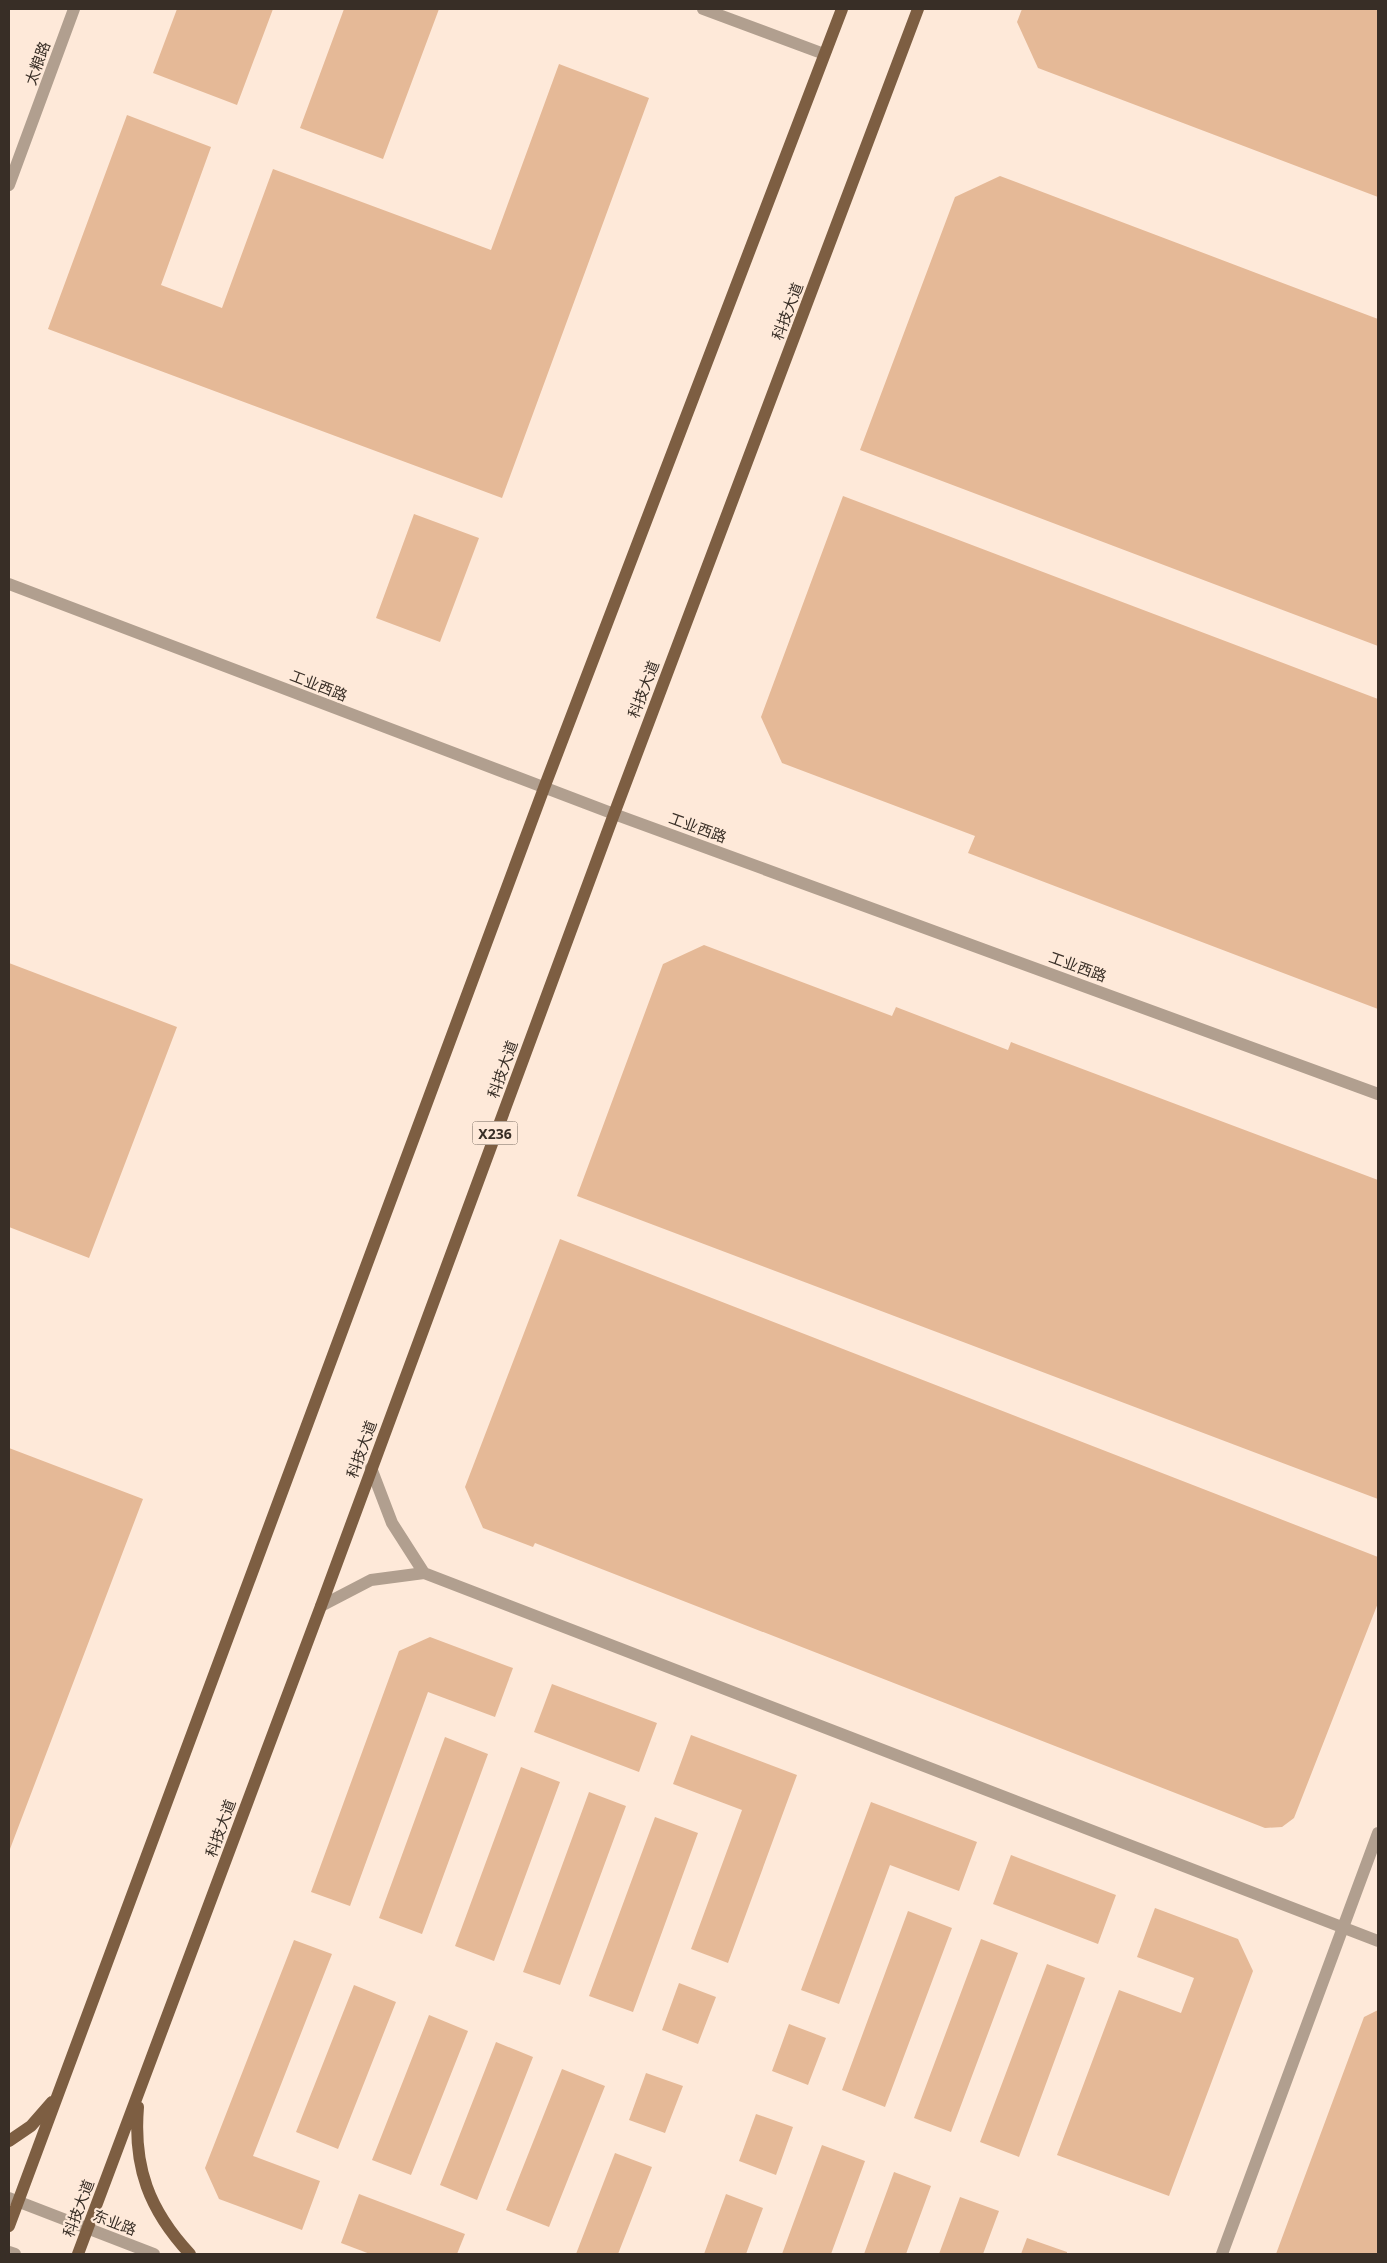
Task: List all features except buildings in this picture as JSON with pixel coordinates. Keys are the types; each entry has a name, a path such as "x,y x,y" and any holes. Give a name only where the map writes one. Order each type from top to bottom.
{"main road":[{"path":"9,2226 14,2200 61,2087 544,788 842,9"},
{"name":"科技大道","path":"78,2254 614,814 917,11"},
{"path":"147,2072 139,2099 136,2128 140,2166 145,2185 156,2211 172,2235 190,2254"},
{"path":"9,2141 48,2108 61,2087"}],"street":[{"name":"太粮路","path":"9,185 74,9"},
{"path":"704,9 824,54"},
{"name":"工业西路","path":"9,584 544,788 1378,1094"},
{"path":"372,1468 392,1523 424,1573"},
{"path":"320,1606 371,1580 424,1573 1378,1941"},
{"path":"1222,2254 1378,1833"},
{"name":"东业路","path":"14,2200 154,2254"},
{"path":"9,2252 15,2254"}]}
